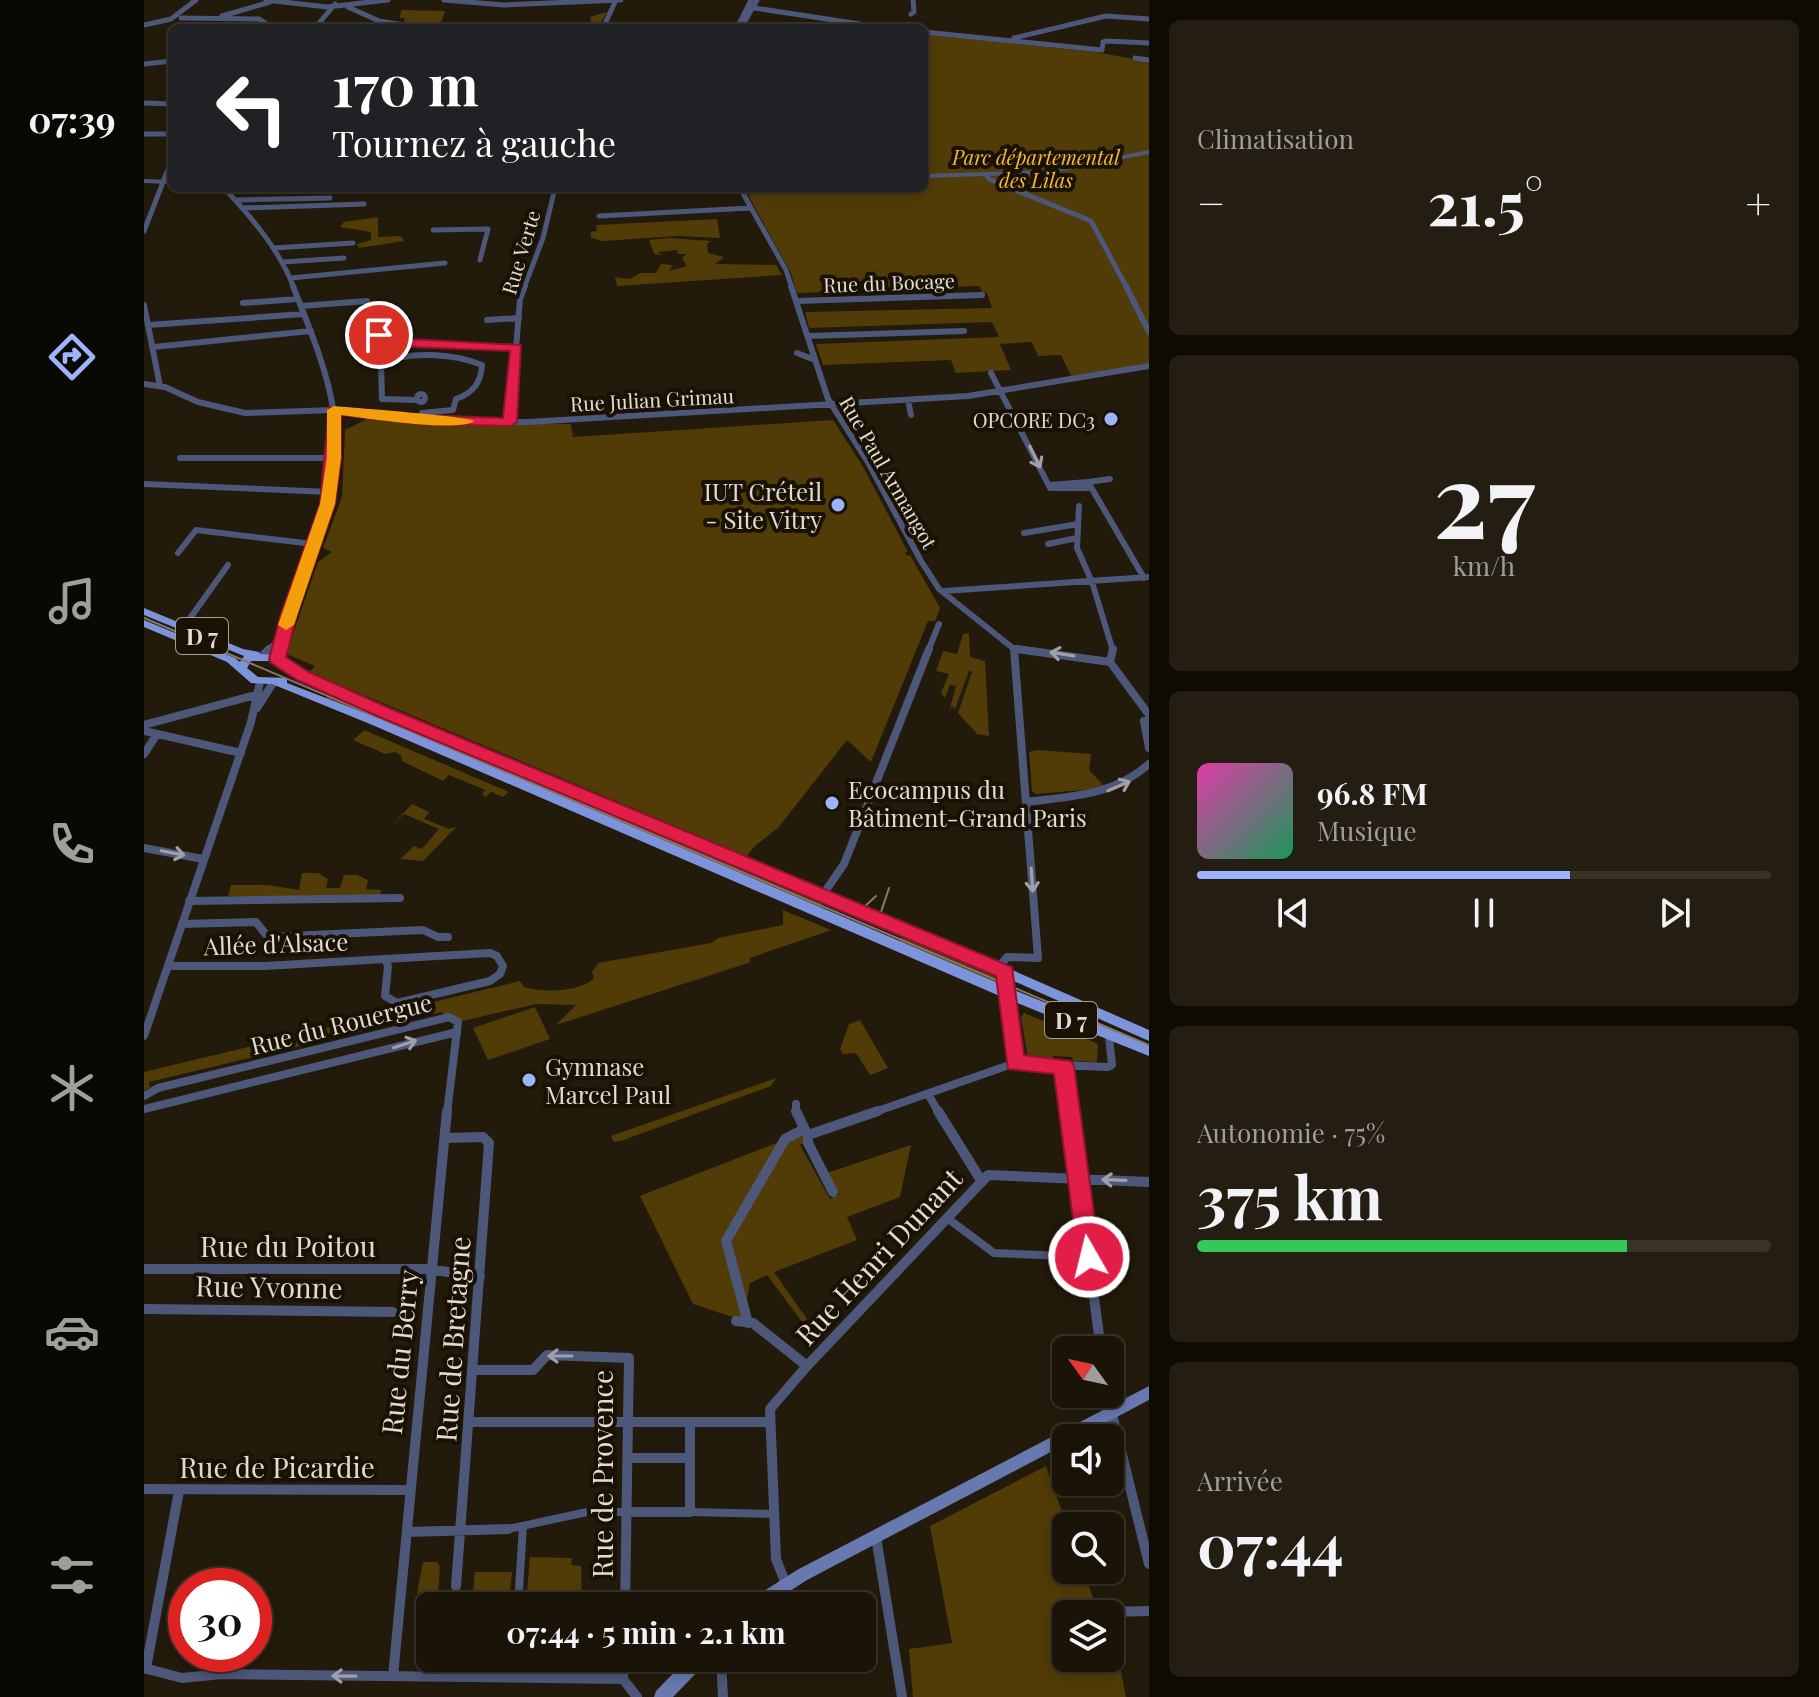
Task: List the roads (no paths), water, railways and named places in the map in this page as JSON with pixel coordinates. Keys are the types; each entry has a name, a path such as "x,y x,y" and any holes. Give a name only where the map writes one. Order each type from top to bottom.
{"main road":[{"name":"D 7","path":"144,611 241,652 277,659 290,669 383,712 1001,970 1149,1036"},
{"name":"D 7","path":"144,623 231,660 259,688 275,683 773,891 1109,1037 1149,1051"},
{"name":"D 7","path":"241,669 246,659 262,655"},
{"path":"275,683 288,677 290,669"},
{"path":"1001,970 1007,993"},
{"path":"774,1592 1149,1393"},
{"path":"662,1697 686,1672"}],"street":[{"path":"144,25 171,19 196,0"},
{"path":"346,6 388,0"},
{"path":"444,0 618,0"},
{"path":"606,24 618,0"},
{"path":"738,24 751,0"},
{"path":"738,21 745,24 757,0"},
{"path":"911,14 914,12 913,0"},
{"path":"215,17 268,1 335,3 379,21 398,24"},
{"path":"318,24 335,3"},
{"path":"748,7 861,24"},
{"path":"1010,40 1100,17 1149,19"},
{"path":"181,18 259,19 267,24"},
{"path":"928,32 1102,50 1105,41 1149,43"},
{"path":"1135,58 1149,60"},
{"path":"144,64 168,61"},
{"path":"144,103 168,104"},
{"path":"146,134 168,132"},
{"path":"928,176 1052,172 1149,152"},
{"path":"144,231 168,168"},
{"path":"986,175 989,179 1091,221 1098,229 1149,332"},
{"path":"144,181 168,182"},
{"path":"228,192 274,248 291,278 311,331 334,410 330,494 277,659"},
{"name":"Rue Verte","path":"510,422 520,299 543,238 554,192"},
{"name":"Rue Paul Armangot","path":"742,192 786,270 831,404 869,464 921,561 943,591 1014,649"},
{"path":"236,200 330,198"},
{"path":"243,208 364,204"},
{"path":"599,216 750,208"},
{"path":"433,230 488,229 480,260"},
{"path":"274,248 353,243"},
{"path":"283,262 344,258"},
{"path":"291,278 445,263"},
{"name":"Rue du Bocage","path":"797,301 982,295"},
{"path":"148,325 367,301 369,322"},
{"path":"243,303 301,306"},
{"path":"144,305 160,386"},
{"path":"487,320 519,318"},
{"path":"154,347 311,331"},
{"path":"808,336 964,331"},
{"path":"386,342 517,347"},
{"path":"797,353 815,360"},
{"path":"438,357 482,365 481,377 472,393 456,399 453,410 421,416 418,401 382,399 381,363 390,358 438,357"},
{"name":"Rue Julian Grimau","path":"144,384 160,386 198,402 245,413 334,410 510,422 908,400 1001,391 1149,366"},
{"path":"991,373 1050,485 1088,485 1110,479"},
{"path":"908,400 911,415"},
{"path":"180,458 334,458"},
{"path":"144,484 330,494"},
{"path":"943,591 1146,578 1088,485"},
{"path":"207,493 330,494"},
{"path":"1073,539 1079,506"},
{"path":"1024,533 1078,524"},
{"path":"1058,525 1073,539 1092,582 1113,650 1110,662"},
{"path":"178,553 196,530 313,544"},
{"path":"1048,544 1073,539"},
{"path":"183,628 228,565"},
{"path":"822,896 844,864 939,624"},
{"path":"262,655 278,643 285,631"},
{"path":"1001,970 1007,957 1038,958 1014,649 1110,662 1149,717 1144,721 1149,748"},
{"path":"254,712 275,683"},
{"path":"144,725 259,688 241,753 144,1036"},
{"path":"144,731 241,753"},
{"path":"144,754 157,734"},
{"path":"1026,802 1085,796 1117,789 1134,779 1149,764"},
{"path":"144,848 203,859"},
{"path":"189,901 400,898"},
{"path":"182,924 256,922 268,937 423,930 438,937 448,937"},
{"name":"Allée d'Alsace","path":"168,966 265,966 385,958 490,953 500,959 503,966 500,974 490,981 397,1003 385,996 388,966 385,958"},
{"path":"1007,993 1015,1063"},
{"name":"Rue du Rouergue","path":"144,1096 154,1089 449,1017 458,1022 457,1032 144,1109"},
{"name":"Rue du Berry","path":"393,1676 409,1490 457,1032"},
{"path":"748,1323 726,1241 785,1139 1015,1063 1108,1067 1112,1065 1109,1037"},
{"path":"349,1042 353,1058"},
{"path":"1063,1066 1099,1336"},
{"path":"244,1067 248,1084"},
{"path":"928,1094 982,1182"},
{"path":"796,1104 796,1114 808,1143 833,1192"},
{"name":"Rue de Bretagne","path":"445,1138 483,1137 489,1143 456,1586"},
{"name":"Rue Henri Dunant","path":"769,1422 774,1402 988,1175 1078,1179"},
{"path":"1078,1179 1149,1182"},
{"path":"947,1218 994,1253 1089,1257"},
{"name":"Rue du Poitou","path":"144,1269 432,1270 480,1276"},
{"name":"Rue Yvonne","path":"144,1309 393,1312"},
{"path":"736,1321 748,1323 807,1366"},
{"name":"Rue de Provence","path":"473,1370 533,1370 547,1355 629,1358 625,1592"},
{"path":"1110,1408 1149,1564"},
{"path":"469,1422 769,1422 776,1559 786,1584"},
{"path":"690,1422 690,1512"},
{"path":"628,1458 690,1458"},
{"name":"Rue de Picardie","path":"144,1489 409,1490"},
{"path":"179,1491 145,1668 156,1675 200,1680 222,1674 623,1679"},
{"path":"407,1532 508,1529 587,1512 774,1514"},
{"path":"519,1592 523,1526"},
{"path":"876,1537 902,1697"},
{"path":"1124,1612 1149,1611"},
{"path":"623,1672 623,1679 637,1697"},
{"path":"722,1672 723,1697"}],"tram line":[{"path":"144,618 1149,1045"},
{"path":"889,888 880,915 892,932"},
{"path":"838,909 862,909 876,896"}],"place":[{"name":"OPCORE DC3","path":"1111,419"},
{"name":"IUT Créteil - Site Vitry","path":"838,505"},
{"name":"Ecocampus du Bâtiment-Grand Paris","path":"832,803"},
{"name":"Gymnase Marcel Paul","path":"529,1080"}],"park label":[{"name":"Parc départemental des Lilas","path":"1036,168"}]}
